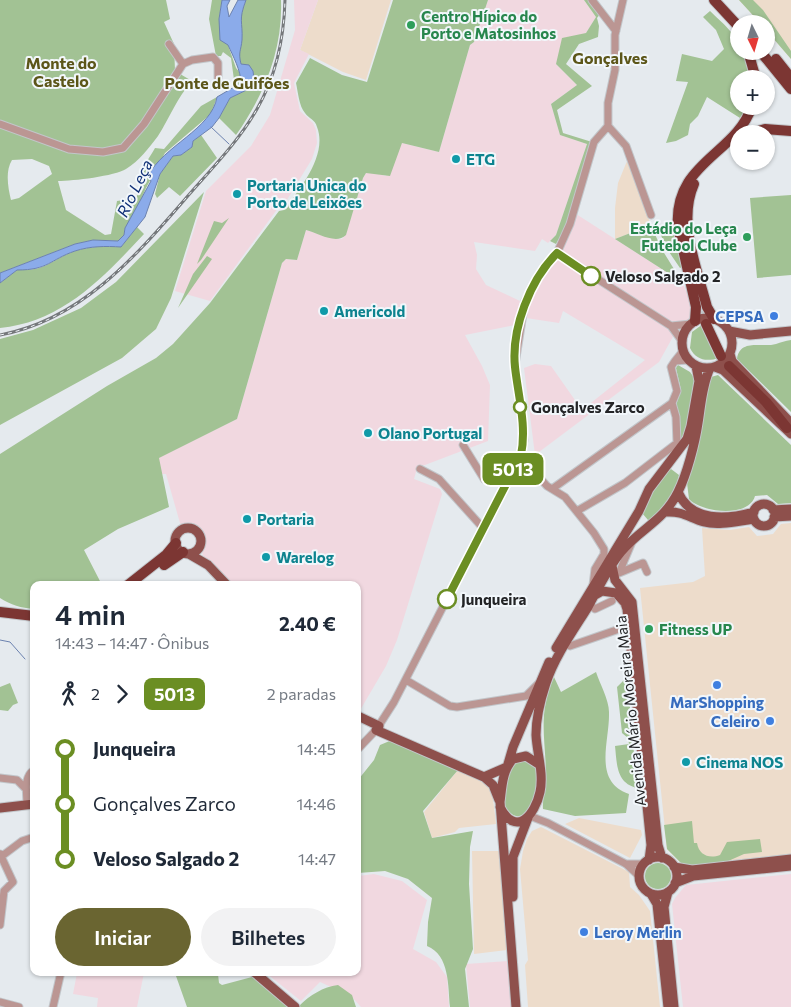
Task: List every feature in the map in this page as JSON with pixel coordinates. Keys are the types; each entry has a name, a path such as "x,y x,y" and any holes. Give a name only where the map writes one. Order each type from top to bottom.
{"highway":[{"path":"714,0 730,17"},
{"path":"723,0 737,15"},
{"path":"775,59 791,78"},
{"path":"767,60 791,89"},
{"path":"693,323 696,307 678,227 677,214 680,196 702,164 745,121 748,115"},
{"path":"775,130 791,132"},
{"path":"728,352 710,322 689,234 687,204 698,176 730,147"},
{"path":"685,190 682,219 703,311"},
{"path":"729,366 790,428"},
{"path":"133,581 159,562 176,543"},
{"path":"144,581 186,553"},
{"path":"0,612 30,616"},
{"path":"0,619 30,623"}],"main road":[{"path":"516,1007 500,805 512,747 554,652 594,590 639,511 649,489 686,439 691,426 699,381 682,341 685,332 693,323 704,318 710,322 723,324 729,331 750,335 791,331"},
{"path":"522,1007 512,865 515,849 529,817 536,807 541,790 536,735 546,683 589,604 594,590 612,566 623,556 633,539 667,512 678,492 698,426 705,381 713,368 724,362 728,352 729,331"},
{"path":"728,352 750,335"},
{"path":"728,352 732,361 790,428"},
{"path":"689,359 723,370 790,428"},
{"path":"663,468 673,466 678,468 683,477"},
{"path":"678,492 686,505 706,516 754,516"},
{"path":"754,516 758,506 765,504 774,514 791,516"},
{"path":"774,514 791,509"},
{"path":"639,511 641,519 654,524"},
{"path":"667,512 683,512 705,522 717,524 754,516"},
{"path":"754,516 758,523 765,525 772,522 774,514"},
{"path":"208,564 202,553 198,533 187,528 177,534 176,543 186,553 200,558 208,564 223,581"},
{"path":"186,553 194,552 200,545"},
{"name":"Avenida Mário Moreira Maia","path":"612,566 615,580 632,602 658,846 662,858"},
{"name":"Avenida Mário Moreira Maia","path":"594,590 610,591 620,596 625,603 651,845 647,862"},
{"path":"361,719 375,730 484,776 493,785 500,805 509,819 522,820 529,817"},
{"path":"484,776 508,766 513,759 526,756 540,765"},
{"path":"0,808 30,804"},
{"path":"668,1007 657,904 651,894 643,887 639,876 647,862 662,858 674,867 692,870 791,860"},
{"path":"674,1007 664,907 668,892 675,883 693,876 791,866"},
{"path":"674,867 675,883"},
{"path":"651,894 660,895 668,892"},
{"path":"259,976 295,1007"}],"street":[{"path":"592,0 616,31"},
{"path":"361,746 375,730 406,680 518,461 524,440 515,364 517,339 525,301 544,268 557,253 570,224 594,142 608,126 608,103 615,70 616,31 623,0"},
{"path":"169,44 183,64"},
{"path":"0,124 69,149 103,152 123,148 144,124 183,64 192,60 213,56 218,63 218,78"},
{"path":"608,126 626,146 651,215"},
{"path":"557,253 671,326 682,341"},
{"path":"671,326 693,323"},
{"path":"552,489 672,403 677,391 671,367 675,361 689,359"},
{"path":"577,511 625,483 677,443 676,417 672,403"},
{"path":"463,445 484,479 518,461"},
{"path":"518,461 564,497 577,511 605,551 595,569 594,590"},
{"path":"420,469 439,479 483,528"},
{"path":"623,556 619,574 643,563 647,572"},
{"path":"589,604 595,609 612,601"},
{"path":"570,646 628,626"},
{"path":"572,634 584,641"},
{"path":"406,680 453,707 526,696 539,684"},
{"path":"526,696 530,707"},
{"path":"30,773 26,790 30,804"},
{"path":"0,778 17,780 26,790"},
{"path":"536,807 542,820"},
{"path":"529,817 542,820 626,864 639,876"},
{"path":"0,925 4,891 13,882 1,855 22,841 30,838"},
{"path":"626,864 647,862"},
{"path":"53,1007 60,976"},
{"path":"0,1002 19,1007"}],"shaded area":[{"path":"294,0 318,0 300,50 309,54 294,83 300,111 313,123 316,130 317,143 312,159 282,208 281,204 210,301 175,291 206,191 251,146 270,115 295,30"},
{"path":"318,0 391,0 366,80 343,72 300,50"},
{"path":"488,0 584,0 596,17 586,33 556,64 577,85 551,104 560,135 587,144 556,235 548,243 542,239 535,251 474,242 477,255 476,269 486,285 520,301 515,325 465,335 490,385 488,441 417,468 414,479 440,489 442,494 397,640 386,666 361,709 361,581 224,581 203,556 198,533 190,529 182,530 166,474 162,474 158,458 237,419 282,263 286,259 297,260 306,230 342,239 346,234 366,173 372,172 386,176 402,143 439,152 470,45 474,42"},
{"path":"739,0 791,0 791,59 775,40 775,15 753,15"},
{"path":"627,161 651,225 615,239 615,208 618,183"},
{"path":"573,212 682,282 695,311 693,318 680,324 659,362 535,455 524,368 535,364 551,366 582,410 645,360 563,311 559,323 526,318 522,302 548,256 557,253"},
{"path":"791,523 791,854 688,866 680,862 667,849 640,588 693,582 705,576 702,528 730,530 749,527 757,536 773,534 781,524"},
{"path":"458,770 481,780 492,791 496,824 459,828 455,832 432,838 424,812"},
{"path":"579,818 641,830 642,835 630,858 565,824"},
{"path":"541,827 629,872 630,887 639,895 650,911 660,1007 528,1007 525,965 528,960 520,869 527,839 532,831"},
{"path":"472,851 499,851 507,950 474,954"},
{"path":"374,874 402,881 427,900 413,949 436,962 447,977 449,1007 361,1007 351,996 320,982 301,1001 270,976 361,976 361,876"},
{"path":"791,874 791,1007 683,1007 672,904 675,898 686,885"},
{"path":"508,961 512,1007 470,1007 466,964"},
{"path":"76,976 143,976 137,1007 97,1007 98,998 73,994"}],"green space":[{"path":"0,0 166,0 170,19 164,22 174,44 175,71 192,81 158,136 144,154 131,166 121,172 104,176 58,181 66,210 105,235 111,234 117,201 136,198 146,162 155,148 164,149 201,106 217,97 211,114 165,153 146,188 135,214 125,228 124,235 118,241 93,240 75,244 0,273","holes":["32,159 49,166 52,174 19,198 11,200 8,174 12,160"]},
{"path":"212,0 222,0 219,19 236,68 241,74 241,83 235,87 231,58 223,52 221,56 216,56 209,19"},
{"path":"246,0 281,0 281,19 279,37 270,71 255,104 236,135 219,118 230,98 255,86 241,64 238,52 242,38 240,17"},
{"path":"393,0 488,0 474,42 470,45 439,152 402,143 390,176 366,173 346,235 342,238 332,239 306,230 297,260 286,259 282,263 237,419 159,458 169,507 118,529 84,550 100,581 30,581 30,609 16,606 0,598 0,454 107,386 156,358 173,344 210,303 279,211 284,210 311,171 319,149 317,127 315,122 303,110 296,83 310,58 342,75 367,82"},
{"path":"584,0 590,0 601,13 597,18 599,26 598,37 579,44 566,64 592,86 557,110 563,133 592,142 567,224 556,244 550,241 556,235 587,144 560,135 551,104 577,85 556,64 562,38 586,33 596,17"},
{"path":"739,0 753,0 766,15 753,15"},
{"path":"710,11 724,24 730,31 730,60 748,60 751,70 730,70 730,112 707,97 698,116 690,124 688,135 676,141 666,143 688,82 676,81 682,54 712,61 724,49 716,30 703,17"},
{"path":"775,28 791,51 791,59 775,40"},
{"path":"201,135 217,158 180,196 169,187 157,198 155,194 160,174 173,156 181,155 192,147 193,141"},
{"path":"204,192 171,298 156,329 122,358 0,425 0,339 33,330 81,308 116,282"},
{"path":"791,195 791,275 757,278 750,198"},
{"path":"229,218 197,264 214,221 222,223"},
{"path":"651,225 661,248 682,282 615,239"},
{"path":"137,227 144,234 113,266 80,295 43,317 22,324 0,328 0,283 17,270 43,267 66,254 81,249 110,246 121,247"},
{"path":"673,230 684,266 680,268 665,246 661,235"},
{"path":"207,256 212,259 178,308 193,274"},
{"path":"703,324 712,349 719,358 702,359 695,355 690,348 692,332"},
{"path":"791,340 791,412 737,359 742,348 747,346 770,345"},
{"path":"678,365 690,372 695,379 688,424 680,442 676,405 681,390 676,368"},
{"path":"718,375 791,445 791,503 778,504 767,495 755,496 751,503 744,508 725,511 704,508 689,499 687,483 702,426 709,381 711,377"},
{"path":"671,469 679,475 673,496 652,521 648,520 642,513 649,496 668,470"},
{"path":"596,672 609,707 606,747 607,770 610,780 618,788 629,794 626,813 575,816 543,809 546,778 544,716 554,677 561,692"},
{"path":"624,680 628,680 637,788 625,782 621,777 616,759 615,746 629,744 628,738 622,733 617,687"},
{"path":"10,683 18,703 13,705 8,711 0,710 0,687"},
{"path":"392,740 458,770 423,811 432,838 473,831 470,847 469,884 473,949 465,969 469,1007 450,1007 448,981 444,964 435,950 427,946 432,898 408,879 385,871 361,873 361,776 374,760 380,745"},
{"path":"525,758 538,769 537,794 530,811 516,816 510,813 504,806 505,787 511,765"},
{"path":"692,821 694,843 697,843 700,851 705,855 720,855 727,842 760,839 762,852 744,854 726,862 688,866 682,864 667,849 664,825"},
{"path":"658,863 667,867 671,876 667,885 658,889 649,885 645,876 649,867"},
{"path":"176,976 218,976 219,983 222,985 252,977 283,1001 299,1006 317,992 338,985 352,995 356,1007 187,1007"}],"water":[{"path":"222,0 230,0 227,6 229,17 238,0 246,0 241,17 242,40 240,57 241,64 249,65 253,71 255,86 230,98 212,127 193,141 192,147 181,155 173,156 160,174 145,217 121,247 86,248 75,251 43,266 28,270 17,270 0,283 0,273 75,244 93,240 118,241 124,235 125,228 151,181 148,176 155,165 206,119 217,97 241,83 238,69 228,45 220,40 219,19"}],"waterway":[{"path":"211,127 229,144"},
{"path":"0,640 10,642 25,659"}],"tunnel":[{"path":"703,311 706,324"}],"railway":[{"path":"0,335 30,327 58,314 108,280 152,237 219,161 250,120 264,96 278,56 285,0"}],"bus line":[{"name":"5013","path":"447,599 521,455 524,440 515,352 525,301 544,268 557,253 591,276"}],"place":[{"name":"Centro Hípico do Porto e Matosinhos","path":"411,25"},
{"name":"ETG","path":"456,159"},
{"name":"Portaria Unica do Porto de Leixões","path":"237,194"},
{"name":"Estádio do Leça Futebol Clube","path":"747,237"},
{"name":"Veloso Salgado 2","path":"591,276"},
{"name":"Americold","path":"324,311"},
{"name":"CEPSA","path":"774,316"},
{"name":"Gonçalves Zarco","path":"520,407"},
{"name":"Olano Portugal","path":"368,433"},
{"name":"Portaria","path":"247,519"},
{"name":"Warelog","path":"266,557"},
{"name":"Junqueira","path":"447,599"},
{"name":"Fitness UP","path":"649,629"},
{"name":"MarShopping","path":"717,685"},
{"name":"Celeiro","path":"770,721"},
{"name":"Cinema NOS","path":"686,762"},
{"name":"Leroy Merlin","path":"584,932"}],"district":[{"name":"Gonçalves","path":"610,57"},
{"name":"Monte do Castelo","path":"61,71"},
{"name":"Ponte de Guifões","path":"227,82"}],"water label":[{"name":"Rio Leça","path":"134,188"}]}
